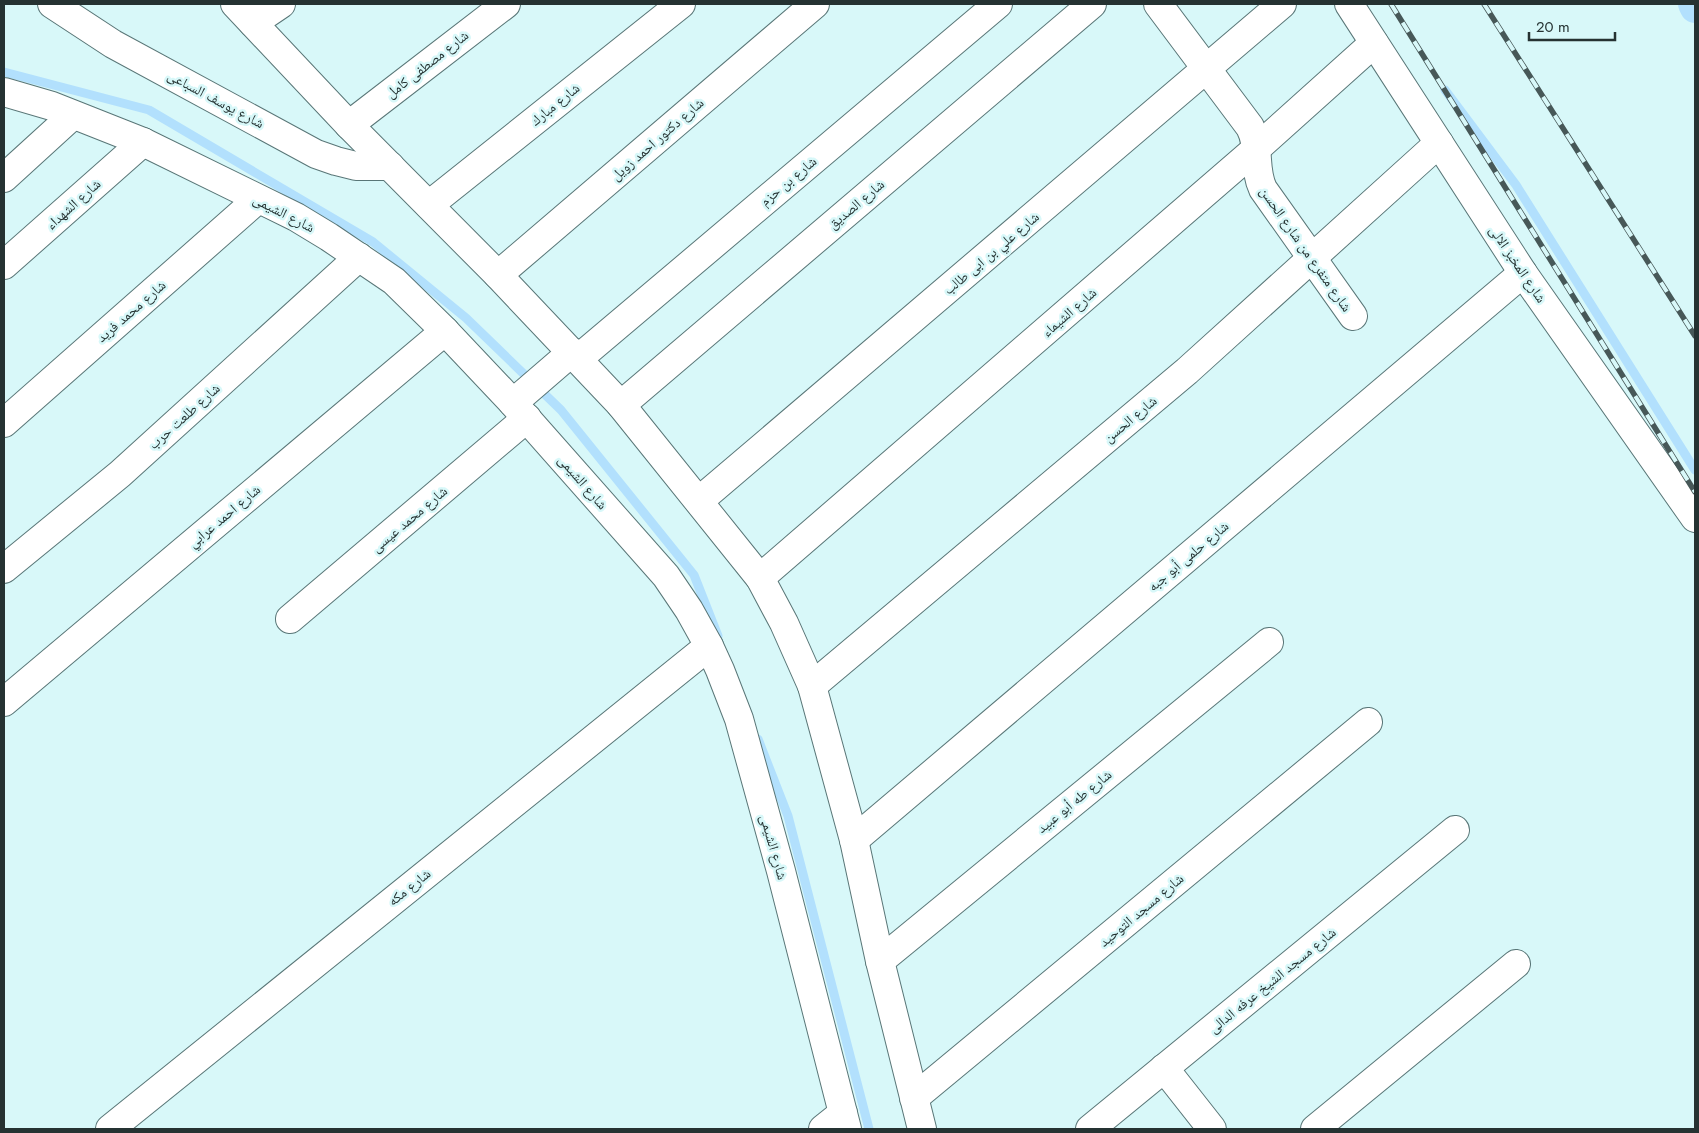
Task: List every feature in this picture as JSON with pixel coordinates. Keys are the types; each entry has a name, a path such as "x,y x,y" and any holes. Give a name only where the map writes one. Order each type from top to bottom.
{"street":[{"name":"شارع يوسف السباعى","path":"52,4 114,44 316,154 356,166 390,166"},
{"path":"280,4 244,13 349,125 498,275 621,405 760,578 784,623 812,686 854,840 880,961 922,1129"},
{"name":"شارع مصطفى كامل","path":"349,125 506,4"},
{"name":"شارع مبارك","path":"429,205 681,4"},
{"name":"شارع دكتور احمد زويل","path":"498,275 815,4"},
{"name":"شارع بن حزم","path":"520,410 575,355 998,4"},
{"name":"شارع الصديق","path":"621,405 1092,4"},
{"name":"شارع متفرع من شارع الحسن","path":"1158,4 1250,127 1258,148 1257,172 1263,189 1353,316"},
{"name":"شارع علي بن ابى طالب","path":"699,501 1282,4"},
{"name":"شارع المخبز الالى","path":"1349,4 1523,272 1695,518"},
{"name":"شارع الشيماء","path":"760,578 1258,148 1374,43"},
{"name":"شارع الشيمى","path":"4,92 52,106 142,142 296,217 394,281 445,331 520,410 666,576 689,610 709,646 739,719 781,871 838,1124"},
{"path":"4,178 74,115"},
{"name":"شارع الشهداء","path":"4,265 142,142"},
{"name":"شارع الحسن","path":"812,686 1187,371 1439,143"},
{"name":"شارع محمد فريد","path":"4,423 258,199"},
{"name":"شارع طلعت حرب","path":"4,569 120,474 359,257"},
{"name":"شارع حلمى أبو جبه","path":"854,840 1523,272"},
{"name":"شارع احمد عرابي","path":"4,702 445,331"},
{"name":"شارع محمد عيسى","path":"290,619 520,410"},
{"name":"شارع طه أبو عبيد","path":"880,961 1269,642"},
{"name":"شارع مكه","path":"110,1129 709,646"},
{"name":"شارع مسجد التوحيد","path":"914,1098 1368,722"},
{"name":"شارع مسجد الشيخ عرفه الدالى","path":"1090,1129 1455,830"},
{"path":"1315,1129 1516,964"},
{"path":"1164,1068 1212,1129"}],"waterway":[{"path":"1693,4 1695,8"},
{"path":"4,72 149,110 373,242 466,318 561,410 694,575 718,636"},
{"path":"1445,90 1516,185 1695,470"},
{"path":"758,739 788,816 869,1129"}],"railway":[{"path":"1391,4 1695,492"},
{"path":"1484,4 1695,336"}]}
